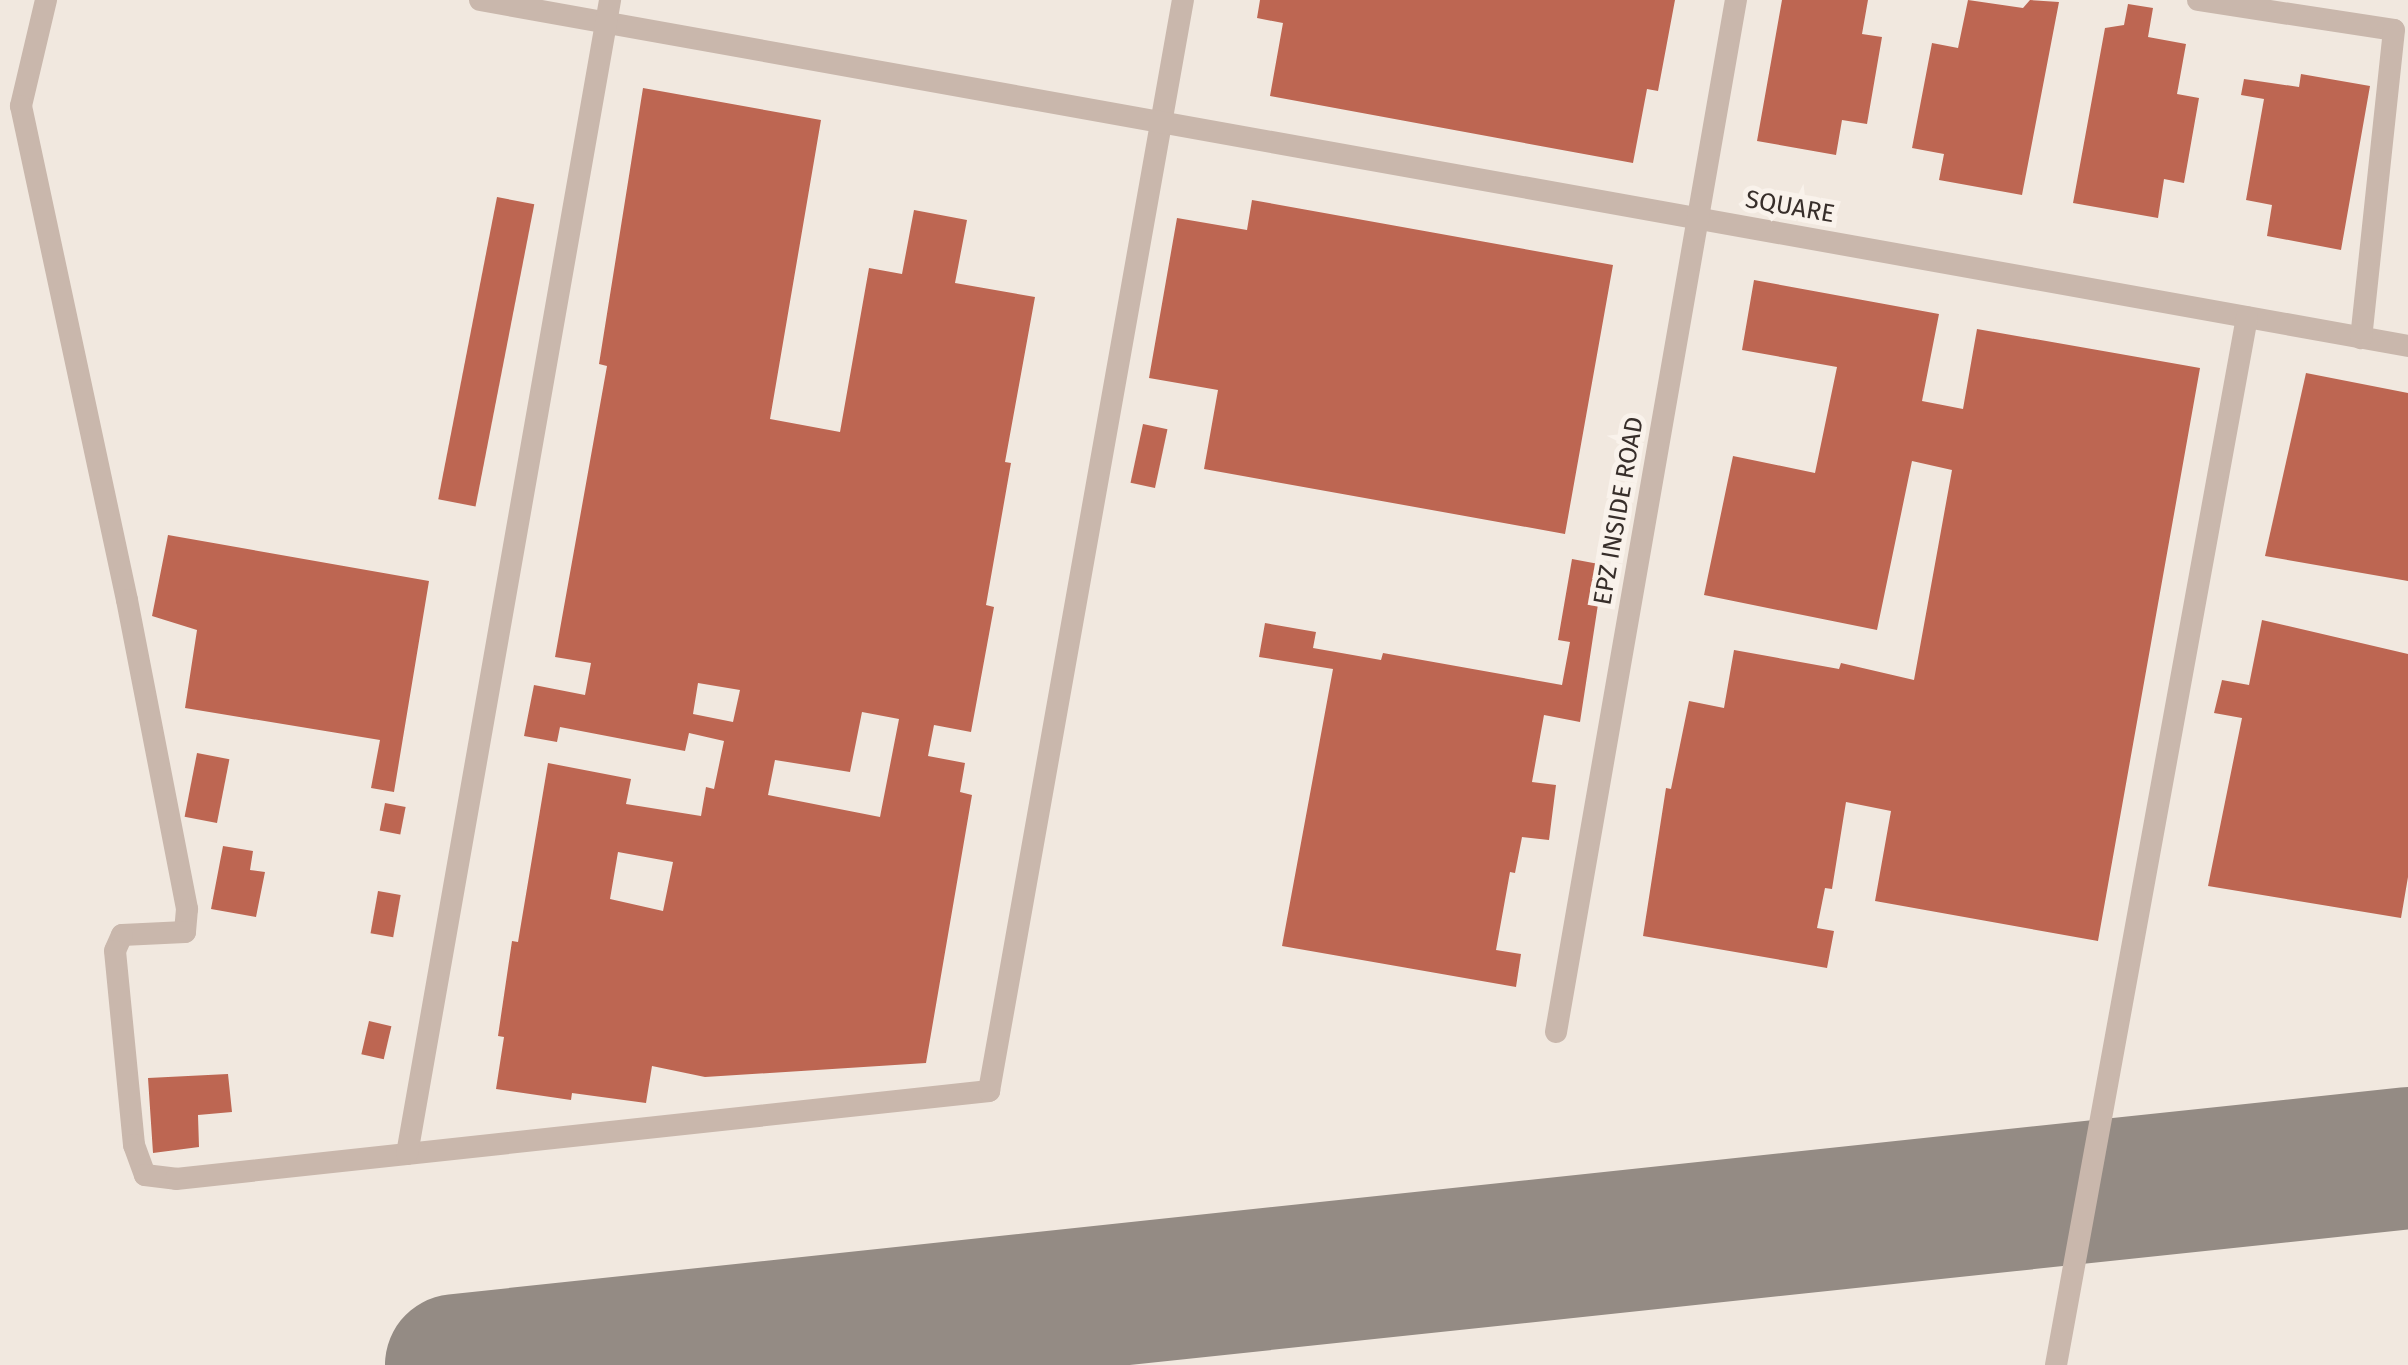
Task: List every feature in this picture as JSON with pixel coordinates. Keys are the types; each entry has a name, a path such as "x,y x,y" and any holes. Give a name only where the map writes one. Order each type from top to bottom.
{"lane":[{"path":"46,0 21,106 127,600 187,909 185,932 122,935 116,951 134,1145 144,1175 176,1179 989,1091 1183,0"},
{"name":"SQUARE","path":"480,0 608,11 1163,123 2408,346"},
{"name":"EPZ INSIDE ROAD","path":"1556,1032 1736,0"},
{"path":"2198,0 2394,30 2361,338"},
{"path":"407,1154 608,11"},
{"path":"2056,1365 2246,317"}],"building":[{"path":"1260,0 1675,0 1658,91 1647,89 1633,163 1270,96 1283,23 1257,18"},
{"path":"1782,0 1868,0 1862,34 1882,37 1867,124 1842,120 1836,155 1757,141"},
{"path":"1968,0 2023,8 2030,0 2059,2 2022,195 1939,180 1944,154 1912,148 1932,43 1958,48"},
{"path":"2128,4 2153,8 2148,37 2186,44 2177,94 2199,98 2184,183 2164,179 2158,218 2073,203 2105,28 2124,25"},
{"path":"2301,74 2370,86 2341,250 2267,236 2272,205 2246,200 2264,99 2241,95 2244,79 2299,87"},
{"path":"643,88 821,120 770,419 840,432 869,268 902,274 914,210 967,220 955,283 1035,297 1005,462 1011,463 986,605 994,607 971,732 934,725 928,756 965,763 960,792 972,795 926,1063 705,1077 652,1066 646,1103 572,1093 571,1100 496,1089 504,1037 498,1036 512,941 518,942 548,763 631,779 626,804 701,816 706,787 714,789 724,741 689,733 685,751 560,727 557,742 524,736 534,685 585,695 591,663 555,657 607,366 599,364","holes":["698,683 740,690 733,722 693,714","862,712 899,719 880,817 768,795 775,760 850,772","618,852 673,862 663,911 610,899"]},
{"path":"497,197 534,204 476,507 438,499"},
{"path":"1252,200 1613,265 1565,534 1204,469 1218,390 1149,378 1177,218 1247,230"},
{"path":"1754,280 1939,314 1922,401 1963,409 1977,329 2200,368 2098,941 1875,901 1891,811 1846,802 1832,889 1825,888 1817,928 1834,931 1827,968 1643,936 1666,788 1671,789 1689,701 1724,708 1734,650 1839,669 1841,663 1914,680 1952,470 1912,461 1877,630 1704,595 1733,456 1815,473 1837,367 1742,350"},
{"path":"2306,373 2408,393 2408,581 2265,556"},
{"path":"1143,424 1167,429 1155,488 1131,483"},
{"path":"168,535 429,581 394,792 371,788 380,740 185,708 197,630 152,616"},
{"path":"1572,559 1604,565 1580,722 1544,715 1532,782 1556,785 1549,840 1522,837 1515,873 1510,872 1496,950 1521,954 1516,987 1282,946 1333,669 1259,657 1265,623 1316,632 1313,648 1381,660 1383,653 1562,685 1570,642 1558,640"},
{"path":"2262,620 2408,654 2408,877 2401,918 2208,886 2242,718 2214,713 2222,680 2249,685"},
{"path":"197,753 229,759 217,823 185,817"},
{"path":"385,803 406,807 400,834 380,830"},
{"path":"223,846 253,851 250,870 265,872 256,917 211,909"},
{"path":"378,891 401,895 393,937 371,933"},
{"path":"369,1021 391,1026 384,1059 361,1054"},
{"path":"228,1074 232,1112 198,1115 199,1147 153,1153 148,1078"}],"runway":[{"path":"456,1365 2408,1158"}]}
